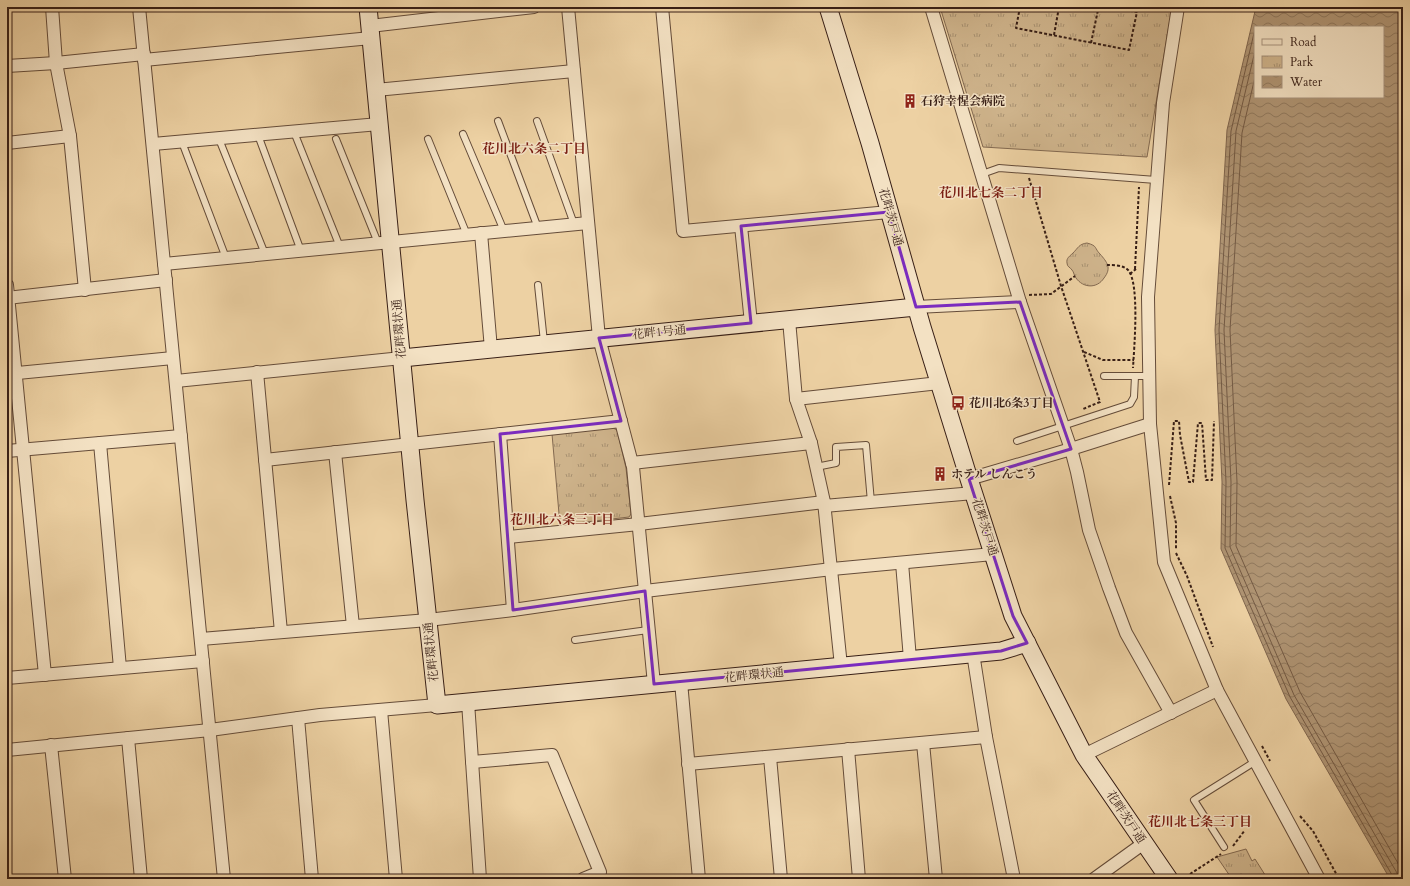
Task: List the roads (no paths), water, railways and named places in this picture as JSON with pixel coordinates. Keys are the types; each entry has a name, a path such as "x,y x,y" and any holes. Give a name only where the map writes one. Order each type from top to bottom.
{"street":[{"path":"52,7 56,63 70,136 85,290"},
{"path":"139,7 224,879"},
{"name":"花畔環状通","path":"368,7 379,124 384,243 402,358 437,705 1001,651 1027,643"},
{"path":"7,66 144,57 370,32 534,7"},
{"path":"568,7 599,338 632,463 654,684"},
{"path":"662,7 683,231 889,212"},
{"name":"花畔茨戸通","path":"828,7 939,383 1014,616 1084,755 1169,879"},
{"path":"932,7 1019,299 1072,449 1089,530 1126,634 1171,713"},
{"path":"1178,7 1163,103 1148,297 1148,376 1150,424 1164,562 1217,690 1319,879"},
{"path":"376,90 574,71"},
{"path":"153,144 379,124"},
{"path":"7,143 70,136"},
{"path":"164,264 588,223"},
{"path":"741,226 752,323"},
{"path":"481,233 491,349"},
{"path":"8,298 166,280"},
{"path":"7,285 11,373 23,450 45,675"},
{"path":"916,307 1019,299"},
{"name":"花畔1号通","path":"402,358 916,307"},
{"path":"789,320 796,399 812,443 824,504 841,666"},
{"path":"11,373 174,358"},
{"path":"176,381 402,358"},
{"path":"256,372 281,632"},
{"path":"796,399 939,383"},
{"path":"265,460 621,421"},
{"path":"508,537 824,504 871,502 971,486 1072,449 1150,424"},
{"path":"500,434 513,610"},
{"path":"7,451 181,436"},
{"path":"100,443 120,668"},
{"path":"632,463 812,443"},
{"path":"334,452 353,626"},
{"path":"201,639 428,620 513,610 645,591 993,554"},
{"path":"902,563 910,659"},
{"path":"973,653 986,737 1014,879"},
{"path":"7,678 203,661"},
{"path":"681,682 699,879"},
{"path":"1084,755 1217,690"},
{"path":"468,702 480,879"},
{"path":"7,750 210,730 298,718 437,705"},
{"path":"381,710 396,879"},
{"path":"298,718 312,879"},
{"path":"688,764 986,737"},
{"path":"128,738 141,879"},
{"path":"923,743 936,879"},
{"path":"51,745 65,879"},
{"path":"848,750 859,879"},
{"path":"472,762 552,755 600,872 583,879"},
{"path":"770,757 781,879"},
{"path":"1094,879 1144,844"}],"lane":[{"path":"498,121 538,228"},
{"path":"537,121 574,224"},
{"path":"294,132 340,247"},
{"path":"463,134 504,231"},
{"path":"258,135 301,251"},
{"path":"219,138 265,254"},
{"path":"336,139 384,243"},
{"path":"428,139 467,234"},
{"path":"182,142 226,258"},
{"path":"982,174 999,168 1156,180"},
{"path":"538,285 544,344"},
{"path":"1104,376 1148,376"},
{"path":"1017,441 1130,404 1134,397 1135,376"},
{"path":"816,467 836,463 836,447 866,445 871,502"},
{"path":"575,640 648,630"},
{"path":"1224,847 1194,800 1256,762"}],"water":[{"path":"1256,7 1403,7 1403,879 1390,879 1286,699 1221,549 1222,482 1215,330 1227,130"}],"place":[{"name":"石狩幸惺会病院","path":"910,101"},
{"name":"花川北6条3丁目","path":"958,403"},
{"name":"ホテル しんこう","path":"940,474"}],"district":[{"name":"花川北六条二丁目","path":"534,149"},
{"name":"花川北七条二丁目","path":"991,193"},
{"name":"花川北六条三丁目","path":"562,520"},
{"name":"花川北七条三丁目","path":"1200,822"}]}
